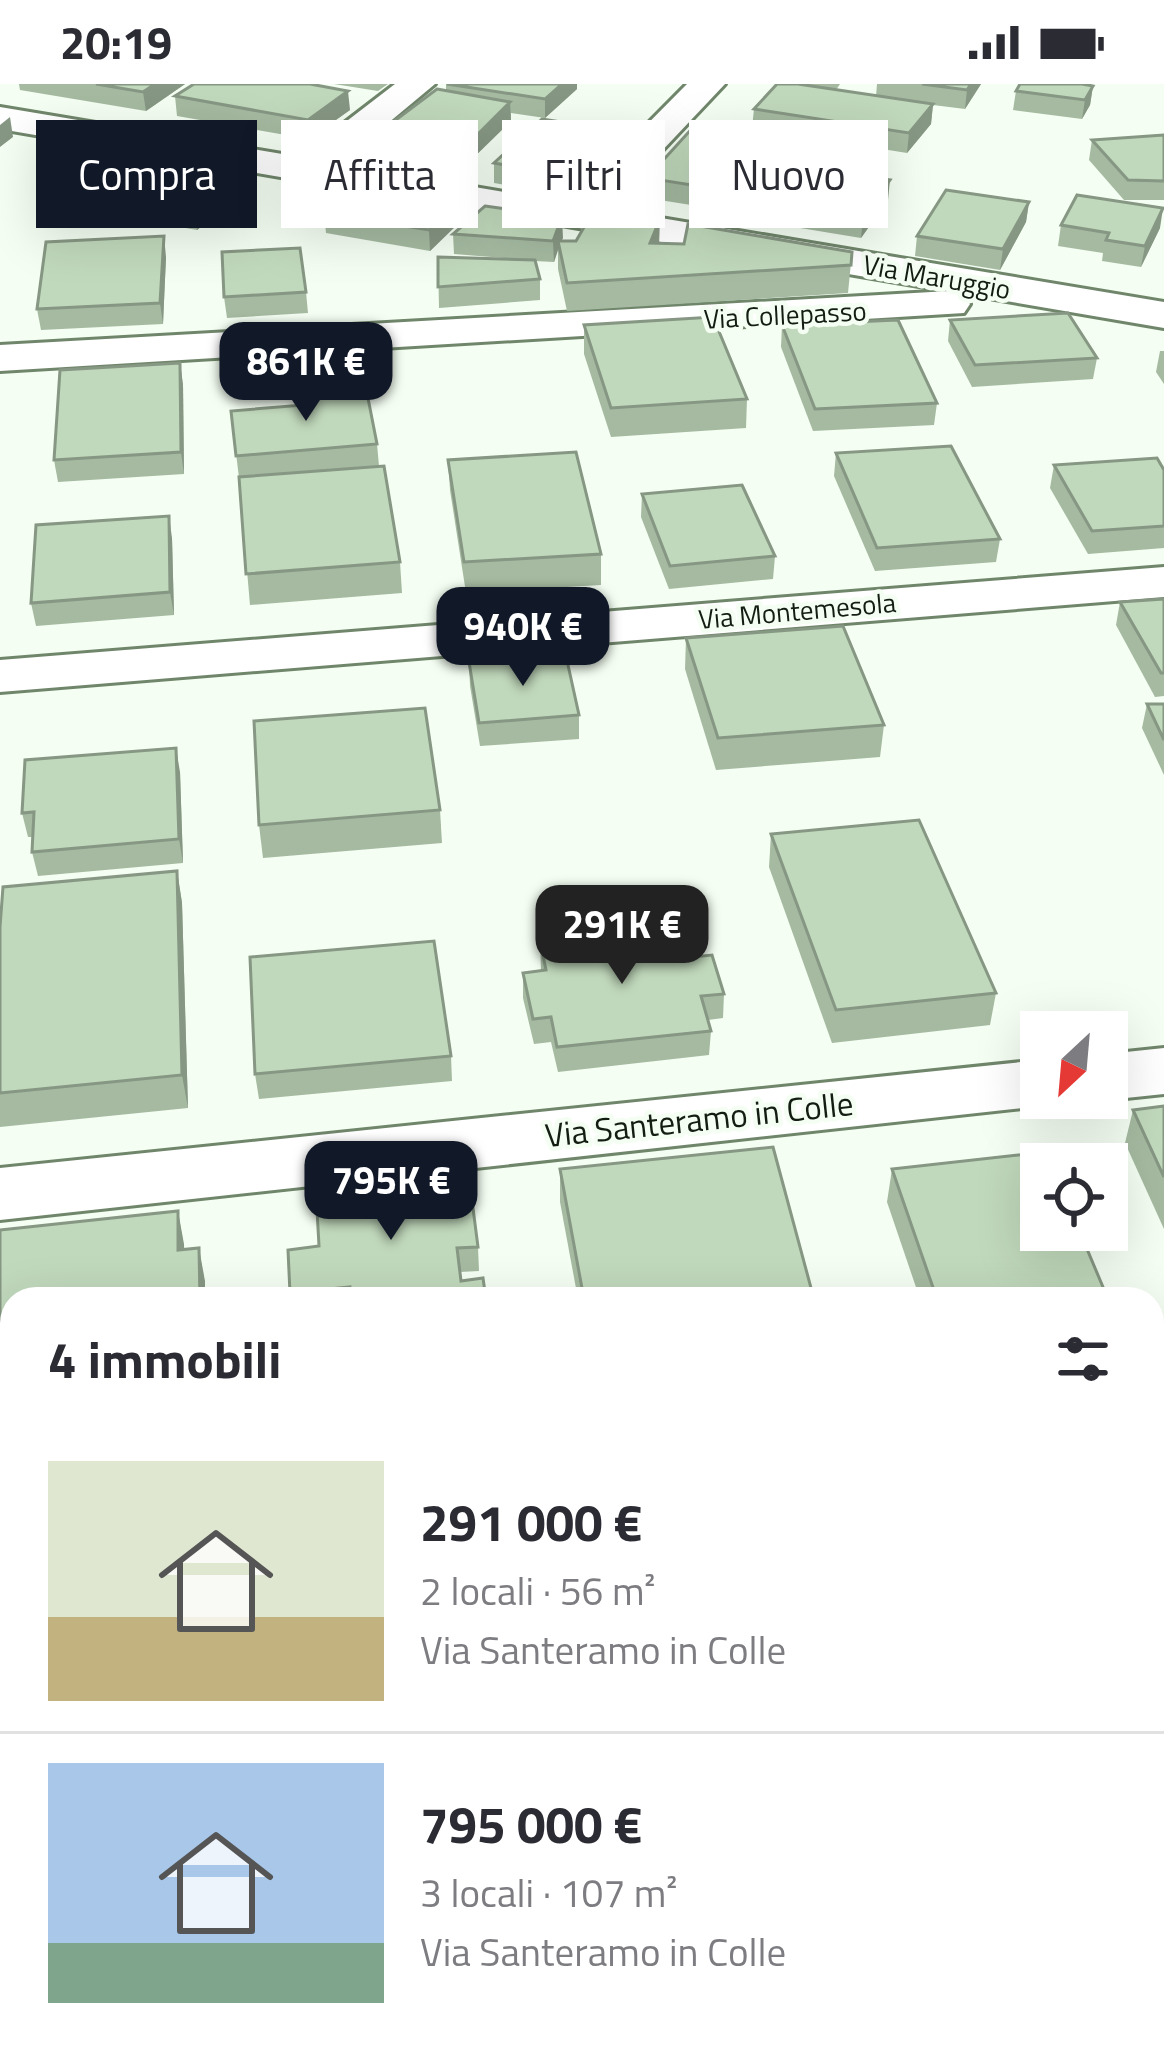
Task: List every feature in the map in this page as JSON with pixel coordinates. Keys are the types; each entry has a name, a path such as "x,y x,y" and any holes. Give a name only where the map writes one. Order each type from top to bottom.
{"street":[{"path":"371,120 417,84"},
{"path":"665,126 706,84"},
{"name":"Via Maruggio","path":"0,118 281,164"},
{"name":"Via Maruggio","path":"655,228 1164,314"},
{"name":"Via Collepasso","path":"0,358 1066,298"},
{"name":"Via Montemesola","path":"0,676 1164,582"},
{"path":"1128,1075 1164,1071"},
{"name":"Via Santeramo in Colle","path":"0,1194 1020,1085"}],"building":[{"path":"96,84 155,84 143,92"},
{"path":"194,84 310,84 348,91 308,120 175,96"},
{"path":"447,84 562,84 545,99"},
{"path":"777,84 933,104 909,133 888,130 888,120 825,120 754,109"},
{"path":"922,84 971,84 967,90"},
{"path":"1020,84 1093,86 1085,100 1016,91"},
{"path":"437,89 510,102 478,134 478,120 396,120"},
{"path":"689,132 689,185 665,181 665,158"},
{"path":"1164,135 1164,181 1128,180 1092,140"},
{"path":"946,190 1029,202 1003,249 917,236"},
{"path":"1077,195 1163,208 1145,246 1106,240 1109,233 1061,225"},
{"path":"485,206 502,208 502,228 558,228 553,241 453,234 460,228 478,228 478,212"},
{"path":"688,224 689,228 852,252 851,265 567,283 558,241 576,241 584,228 656,228 650,243 684,244"},
{"path":"164,236 160,303 37,309 46,242"},
{"path":"300,248 306,292 224,297 222,252"},
{"path":"438,257 535,260 540,279 438,287"},
{"path":"1068,313 1097,358 975,365 950,320"},
{"path":"713,317 747,399 611,408 584,325"},
{"path":"898,320 937,403 815,409 782,325"},
{"path":"180,363 181,452 54,460 60,370"},
{"path":"366,388 377,444 236,456 231,411 304,405 301,394"},
{"path":"951,446 1000,539 877,548 836,453"},
{"path":"576,452 601,554 464,562 448,460"},
{"path":"1157,458 1164,470 1164,526 1092,531 1054,465"},
{"path":"384,466 400,562 246,574 239,477"},
{"path":"742,485 775,556 670,566 642,494"},
{"path":"169,516 170,592 31,603 36,525"},
{"path":"1164,599 1164,673 1161,673 1120,602"},
{"path":"843,626 884,725 718,738 686,638"},
{"path":"566,656 579,715 479,723 469,662"},
{"path":"1147,704 1164,704 1164,740"},
{"path":"425,708 440,810 259,825 254,721"},
{"path":"176,748 179,839 32,852 34,812 22,813 25,760"},
{"path":"919,820 996,993 836,1010 771,834"},
{"path":"177,871 182,1075 0,1093 3,887"},
{"path":"684,926 693,957 712,955 724,994 701,996 711,1031 557,1047 551,1017 533,1019 523,973 546,970 540,941"},
{"path":"434,941 451,1056 255,1074 250,957"},
{"path":"1164,1106 1164,1177 1133,1110"},
{"path":"773,1147 811,1287 582,1287 560,1169"},
{"path":"1020,1155 1020,1251 1088,1251 1103,1287 933,1287 892,1169"},
{"path":"469,1177 478,1247 457,1248 461,1281 483,1278 484,1287 290,1287 288,1250 319,1246 316,1192"},
{"path":"178,1211 178,1250 199,1248 200,1287 0,1287 0,1230"}]}
